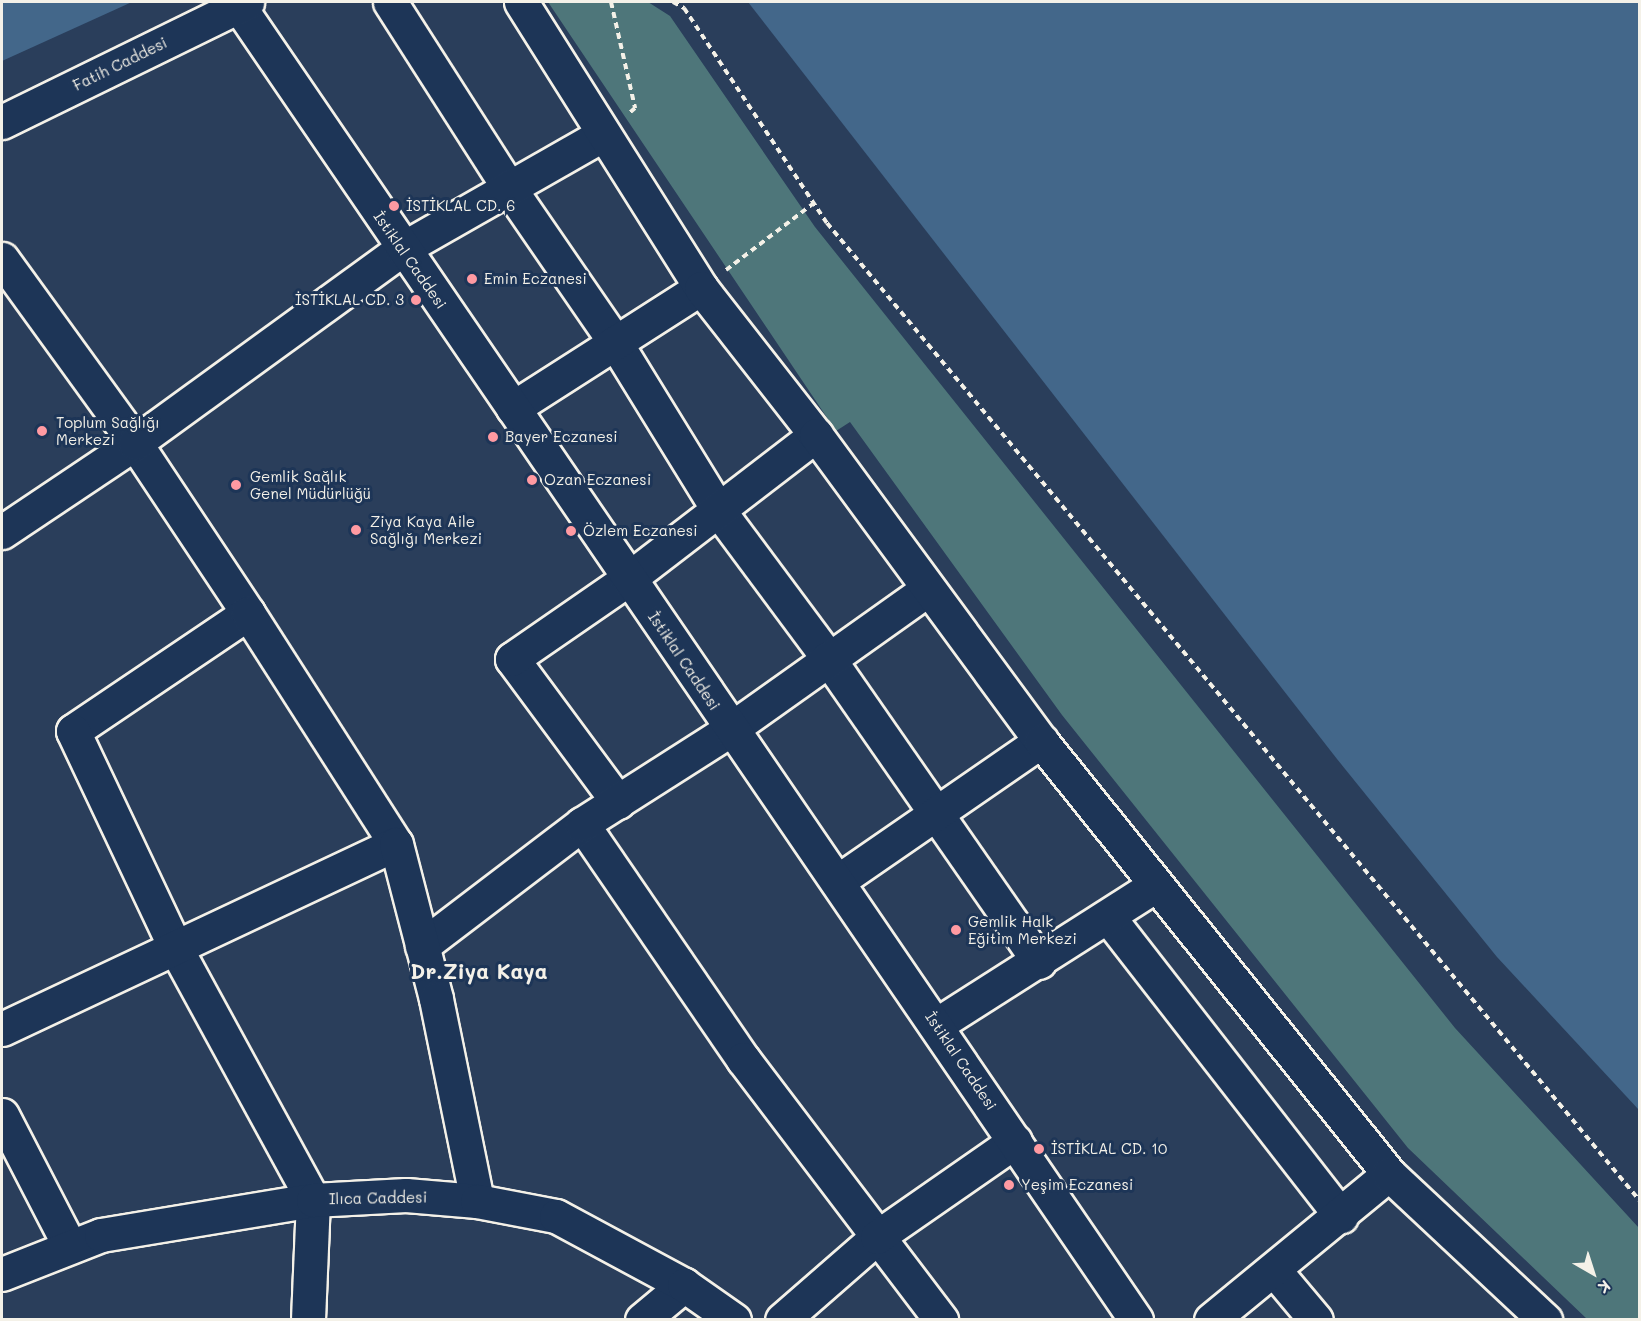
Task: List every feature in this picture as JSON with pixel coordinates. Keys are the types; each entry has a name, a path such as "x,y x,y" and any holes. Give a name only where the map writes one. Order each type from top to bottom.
{"street":[{"path":"390,2 509,188 615,342 718,511 828,658 1039,962"},
{"path":"521,2 602,135 701,288 816,435 1041,741 1154,886 1389,1174 1545,1320"},
{"name":"Fatih Caddesi","path":"2,122 240,3"},
{"name":"İstiklal Caddesi","path":"240,3 402,249 838,881 1136,1320"},
{"path":"2,532 135,443 402,249 602,135"},
{"path":"2,259 135,443 249,612 396,844 422,946 477,1201"},
{"path":"513,408 701,288"},
{"path":"618,802 512,659 628,579 816,435"},
{"path":"422,946 582,824 731,729 928,589"},
{"path":"249,612 73,731 175,947 312,1200 308,1320"},
{"path":"838,881 1041,741"},
{"path":"582,824 705,1006 941,1320"},
{"path":"2,1029 396,844"},
{"path":"936,1026 1109,918 1154,886"},
{"path":"1109,918 1341,1216"},
{"path":"2,1114 70,1247"},
{"path":"782,1320 877,1237 1015,1141"},
{"path":"1211,1320 1341,1216 1389,1174"},
{"name":"Ilıca Caddesi","path":"2,1274 101,1235 312,1200 406,1195 477,1201 556,1216 684,1285 734,1320"},
{"path":"1274,1270 1316,1320"},
{"path":"642,1320 684,1285"}],"path":[{"path":"602,135 635,108 611,2"},
{"path":"673,2 684,8 814,203 1640,1202"},
{"path":"701,288 814,203"}],"green space":[{"path":"548,2 648,2 670,16 815,227 1455,1028 1639,1228 1639,1319 1587,1319 1408,1148 1062,715 850,422 836,431"}],"water":[{"path":"2,2 132,2 2,61"},
{"path":"748,2 1639,2 1639,1110 1497,957 1337,759"}],"place":[{"name":"İSTİKLAL CD. 6","path":"394,206"},
{"name":"Emin Eczanesi","path":"472,279"},
{"name":"İSTİKLAL CD. 3","path":"416,300"},
{"name":"Toplum Sağlığı Merkezi","path":"42,431"},
{"name":"Bayer Eczanesi","path":"493,437"},
{"name":"Ozan Eczanesi","path":"532,480"},
{"name":"Gemlik Sağlık Genel Müdürlüğü","path":"236,485"},
{"name":"Ziya Kaya Aile Sağlığı Merkezi","path":"356,530"},
{"name":"Özlem Eczanesi","path":"571,531"},
{"name":"Gemlik Halk Eğitim Merkezi","path":"956,930"},
{"name":"İSTİKLAL CD. 10","path":"1039,1149"},
{"name":"Yeşim Eczanesi","path":"1009,1185"}],"district":[{"name":"Dr.Ziya Kaya","path":"479,971"}]}
